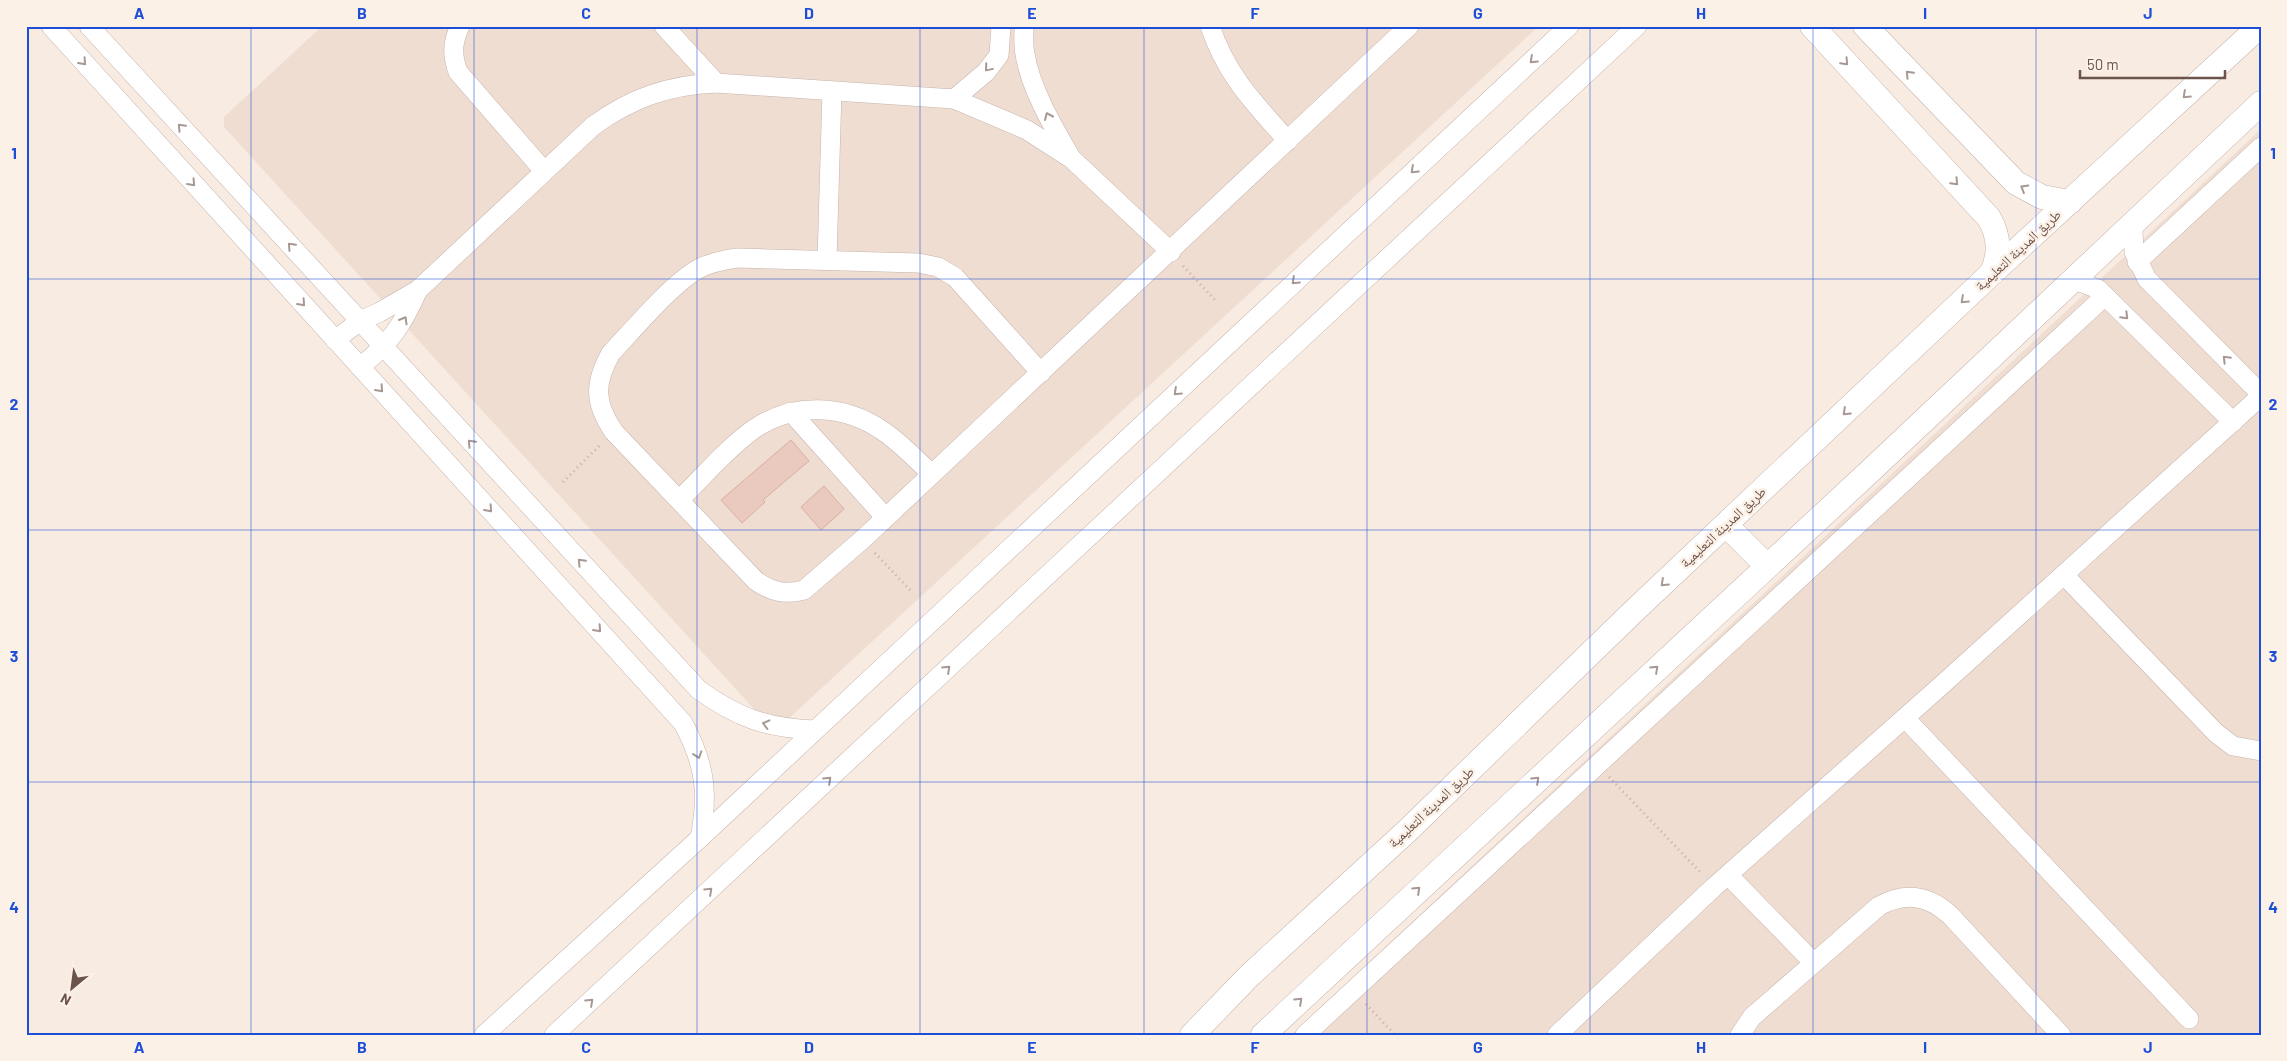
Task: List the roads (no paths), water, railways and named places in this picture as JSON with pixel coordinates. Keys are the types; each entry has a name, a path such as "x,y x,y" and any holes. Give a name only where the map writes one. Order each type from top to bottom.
{"street":[{"path":"50,26 683,724 695,744 704,775 705,814 700,838"},
{"path":"89,26 699,690 725,708 753,721 783,729 814,730"},
{"path":"460,26 453,40 452,56 458,72 544,171"},
{"path":"664,26 716,83"},
{"path":"954,99 986,72 998,55 1002,26"},
{"path":"1024,26 1025,54 1037,91 1052,126 1072,159"},
{"path":"1210,26 1218,49 1229,71 1244,92 1288,141"},
{"path":"484,1035 700,838 1569,26"},
{"path":"554,1035 1637,26"},
{"path":"1812,26 1989,218 1994,227 1998,246 1992,273"},
{"path":"1865,26 2016,183 2042,197 2070,202"},
{"name":"طريق المدينة التعليمية","path":"1192,1035 1249,976 1406,832 1992,273 2260,26"},
{"path":"1041,373 955,277 938,267 918,263 738,258 719,261 701,267 685,278 611,353 602,368 598,384 599,402 604,418 614,432 756,581 766,589 778,593 792,593 804,590 863,539 1171,252 1288,141 1398,30"},
{"path":"335,340 360,321 418,290 593,126 630,102 672,87 716,83 954,99 1027,130 1072,159 1171,252"},
{"path":"827,260 832,91"},
{"path":"1263,1035 2261,103"},
{"path":"2137,262 2261,147"},
{"path":"1557,1035 1721,881 2064,575 2261,395 2147,279 2137,262 2133,241 2136,220"},
{"path":"2072,280 2090,285 2105,296 2233,422"},
{"path":"360,367 384,348 406,316 418,290"},
{"path":"1305,1035 2105,296"},
{"path":"679,500 753,430 771,419 790,412 815,409 840,411 863,419 884,431 932,474"},
{"path":"790,412 885,517"},
{"path":"1726,525 1767,566"},
{"path":"2064,575 2216,733 2233,746 2261,751"},
{"path":"1905,718 2189,1019"},
{"path":"1721,881 1814,963"},
{"path":"1740,1035 1752,1017 1879,906 1890,900 1903,897 1929,900 1950,915 2060,1035"}]}
